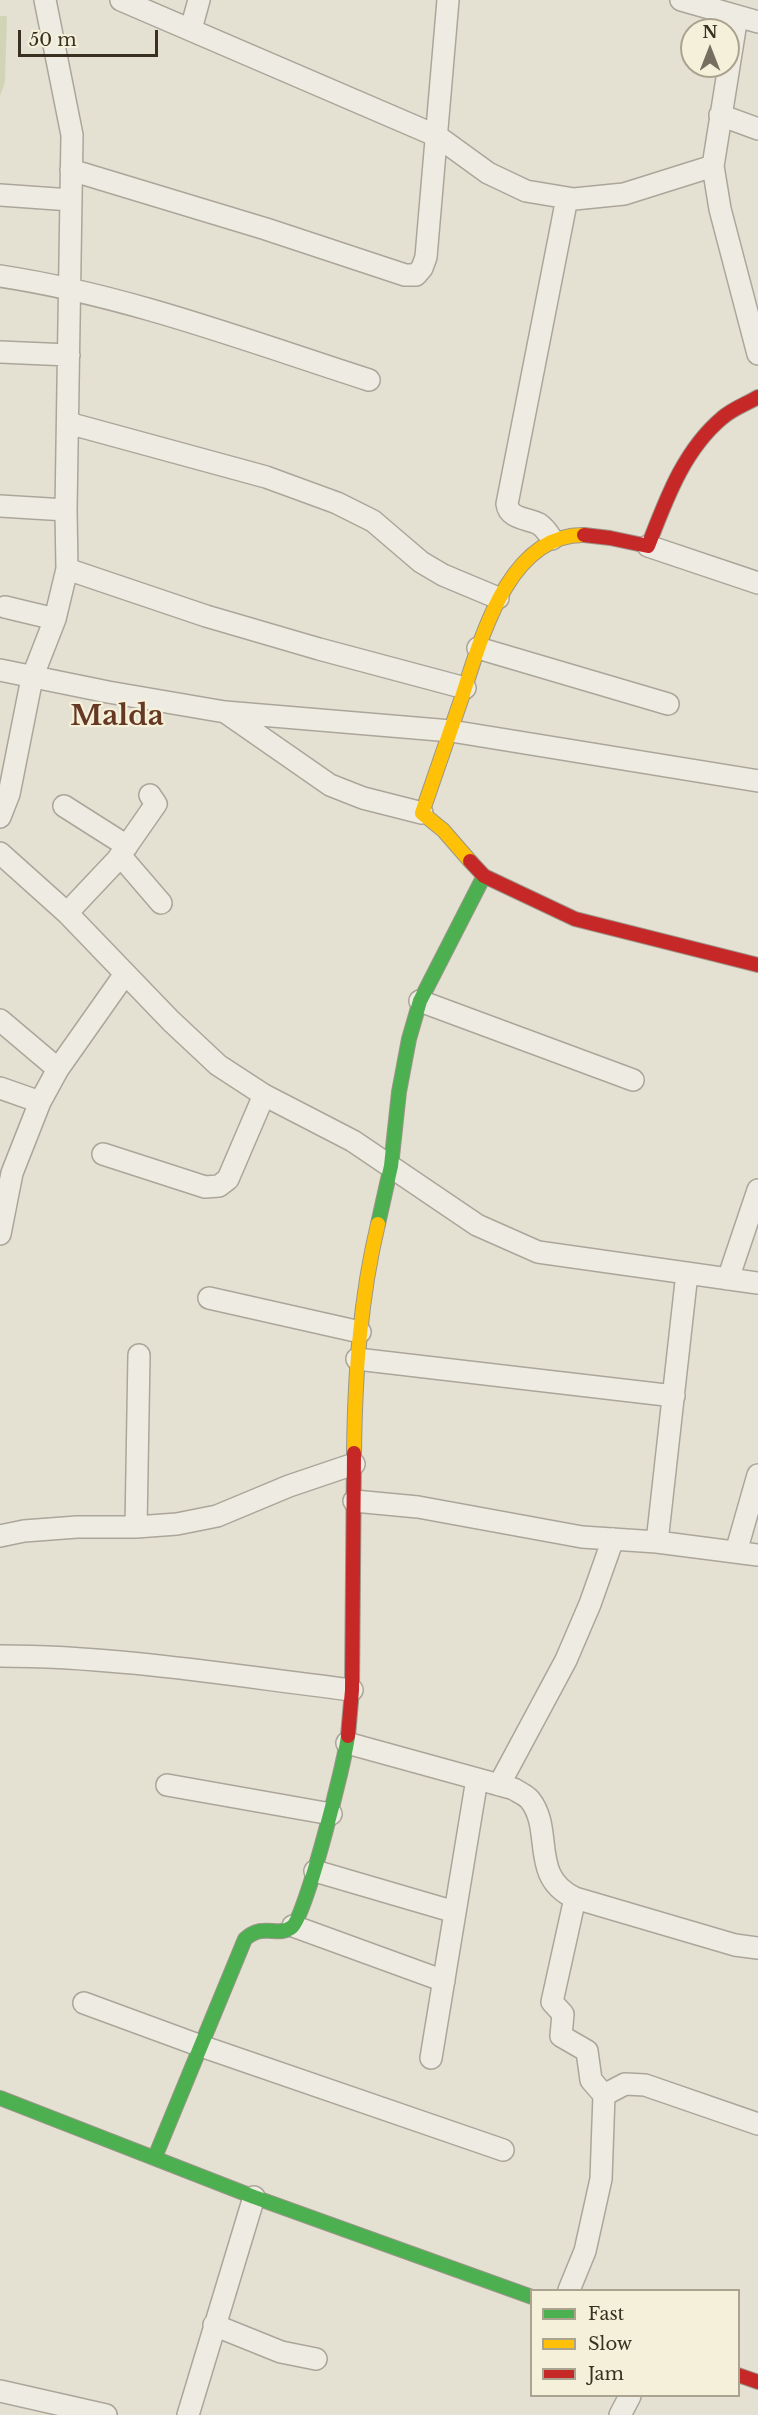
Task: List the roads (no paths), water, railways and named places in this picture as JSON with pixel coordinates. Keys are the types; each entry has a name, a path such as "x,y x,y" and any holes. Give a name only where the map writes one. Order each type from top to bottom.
{"street":[{"path":"0,817 9,794 32,678 55,619 67,569 72,135 45,0"},
{"path":"191,29 200,0"},
{"path":"71,170 266,229 405,275 416,274 422,268 426,257 448,0"},
{"path":"681,0 758,22"},
{"path":"129,2 437,136 488,173 526,191 567,198 624,194 713,166"},
{"path":"737,16 713,166 720,209 758,354"},
{"path":"720,115 758,129"},
{"path":"0,195 71,200"},
{"path":"552,539 540,525 513,515 508,510 507,504 567,198"},
{"path":"0,276 70,289 195,324 369,380"},
{"path":"0,352 69,355"},
{"path":"648,546 669,491 690,452 722,418 758,398"},
{"path":"68,423 266,477 337,503 373,521 420,561 443,575 498,598"},
{"path":"0,506 66,510"},
{"path":"422,813 478,648 498,598 531,555 552,539 577,535 594,536 648,546 758,583"},
{"path":"67,569 206,616 465,688"},
{"path":"5,608 55,619"},
{"path":"478,648 668,704"},
{"path":"0,670 32,678 225,712 451,731 758,782"},
{"path":"225,712 330,785 363,798 422,813 443,830 484,876 529,899 575,919 758,965"},
{"path":"66,913 122,853 156,804 150,795"},
{"path":"64,806 122,853 124,860 161,903"},
{"path":"0,854 66,913 218,1065 264,1095 353,1141 477,1226 538,1252 758,1282"},
{"path":"155,2157 245,1939 262,1929 283,1931 293,1926 299,1918 331,1814 351,1718 357,1359 368,1265 391,1166 399,1092 409,1039 420,1001 484,876"},
{"path":"0,1234 6,1171 58,1069 125,974"},
{"path":"420,1001 633,1080"},
{"path":"0,1020 58,1069"},
{"path":"0,1088 40,1102"},
{"path":"103,1154 205,1187 219,1186 228,1179 264,1095"},
{"path":"728,1279 758,1190"},
{"path":"657,1542 687,1273"},
{"path":"209,1298 360,1332"},
{"path":"136,1527 139,1355"},
{"path":"357,1359 674,1396"},
{"path":"0,1536 24,1531 77,1527 177,1524 217,1516 289,1486 354,1464"},
{"path":"736,1552 758,1475"},
{"path":"354,1501 418,1507 582,1537 657,1542 758,1555"},
{"path":"499,1785 566,1660 590,1604 613,1539"},
{"path":"0,1656 40,1656 126,1662 352,1690"},
{"path":"347,1743 514,1789 529,1799 538,1819 544,1858 560,1892 735,1945 758,1948"},
{"path":"431,2058 477,1779"},
{"path":"167,1785 331,1814"},
{"path":"315,1871 455,1912"},
{"path":"569,2289 585,2251 601,2179 604,2095 591,2080 587,2051 561,2036 562,2010 552,2002 575,1898"},
{"path":"293,1926 444,1981"},
{"path":"84,2003 502,2150"},
{"path":"604,2095 625,2084 645,2085 758,2124"},
{"path":"0,2098 254,2197 530,2297"},
{"path":"188,2415 254,2197"},
{"path":"214,2325 281,2352 316,2360"},
{"path":"740,2376 758,2382"},
{"path":"0,2391 106,2415"},
{"path":"620,2415 629,2397"}],"district":[{"name":"Malda","path":"117,717"}]}
